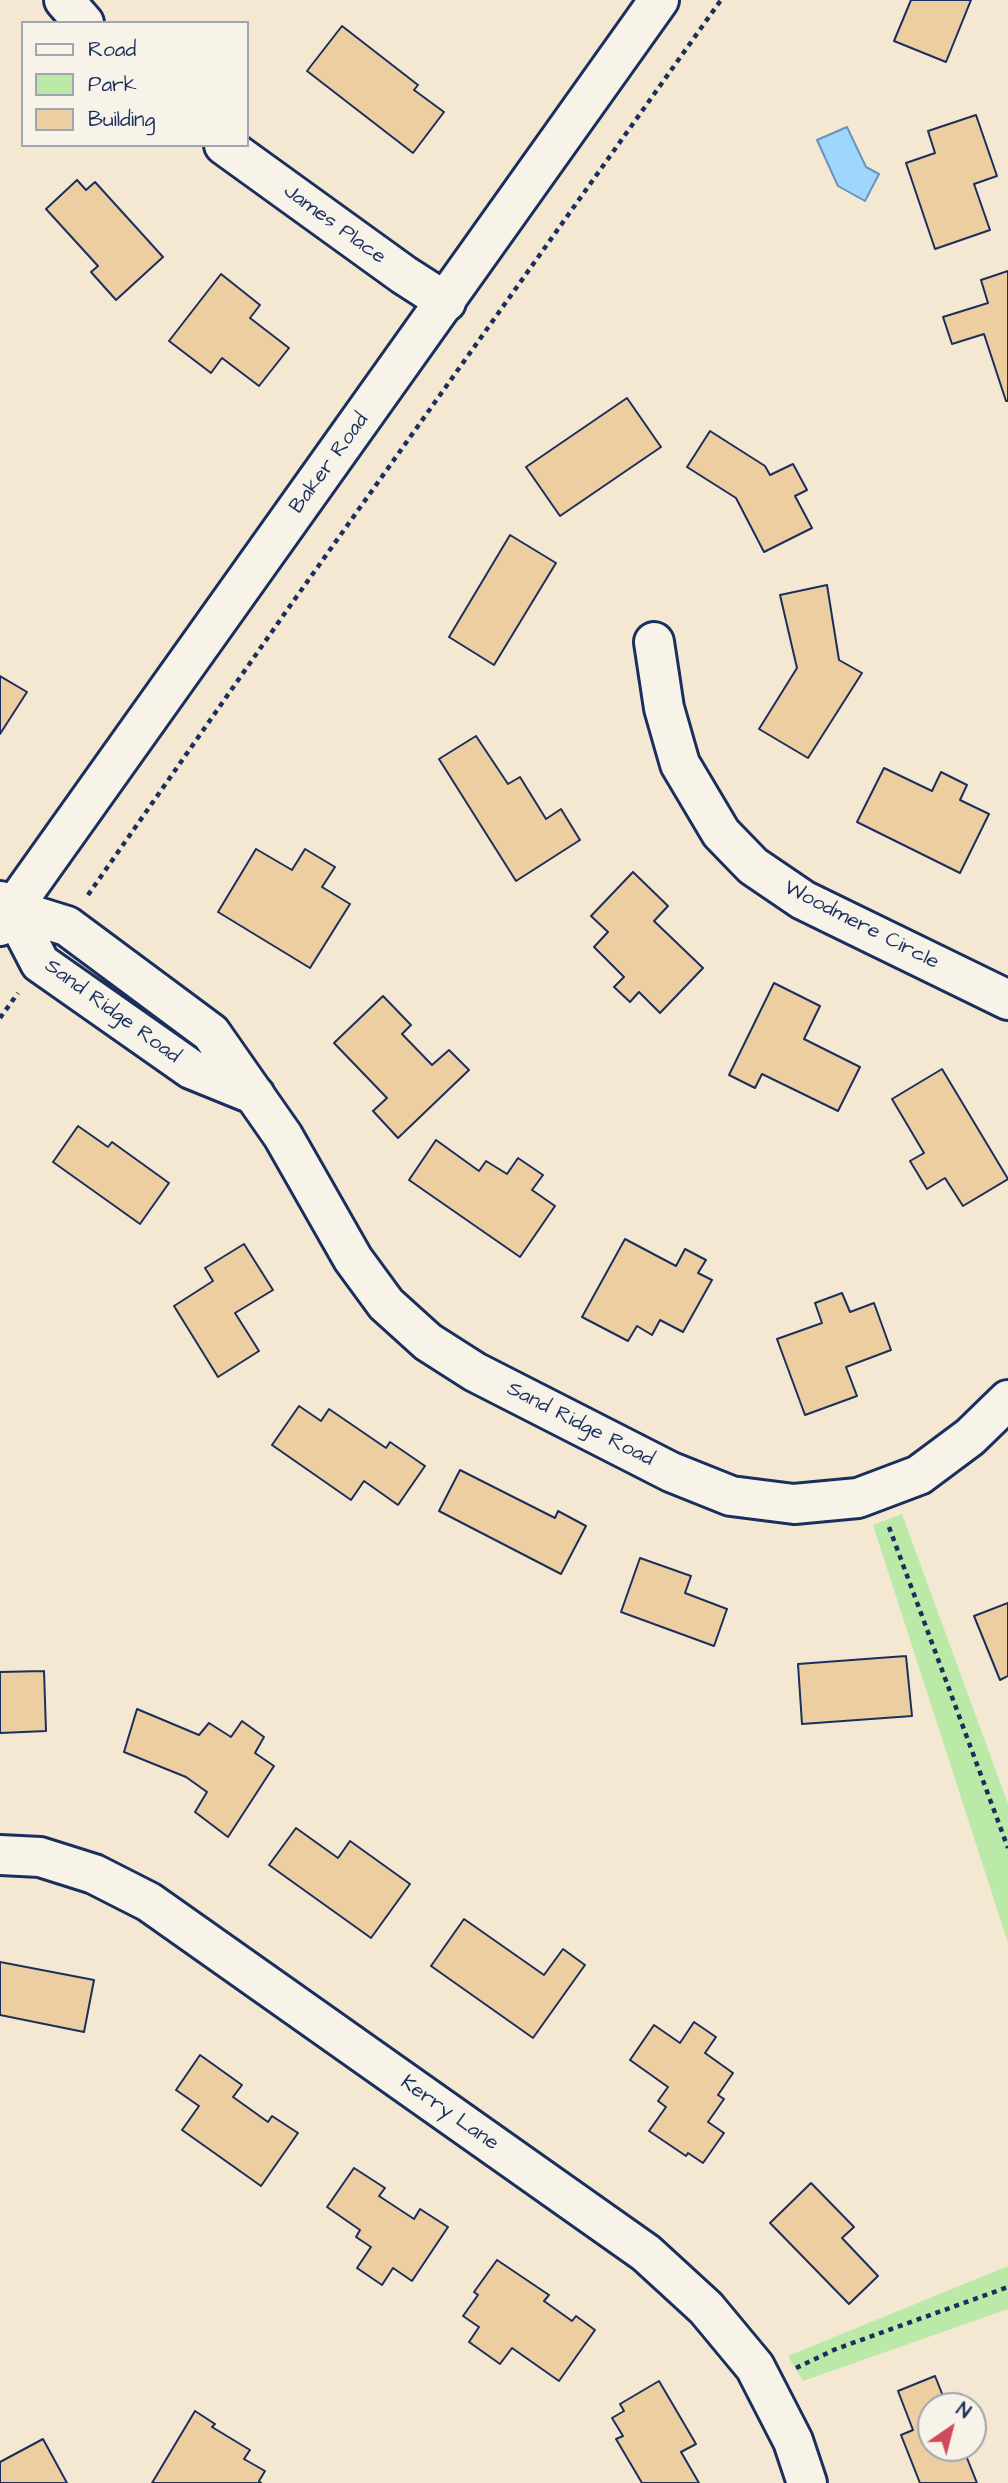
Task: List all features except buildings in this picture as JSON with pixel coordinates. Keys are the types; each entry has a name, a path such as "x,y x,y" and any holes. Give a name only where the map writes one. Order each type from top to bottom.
{"street":[{"path":"64,0 82,21"},
{"name":"Baker Road","path":"4,912 446,302 659,0"},
{"name":"James Place","path":"227,147 404,275 446,302"},
{"name":"Woodmere Circle","path":"654,642 664,708 680,764 721,833 753,866 803,900 1008,1000"},
{"name":"Sand Ridge Road","path":"4,912 67,926 211,1033 283,1136 353,1259 386,1304 428,1342 475,1372 671,1472 731,1496 794,1504 858,1498 919,1475 970,1437 1008,1399"},
{"name":"Sand Ridge Road","path":"4,912 40,963 191,1069 255,1095"},
{"name":"Kerry Lane","path":"0,1855 40,1857 94,1874 149,1902 646,2253 706,2308 755,2367 793,2441 807,2483"}],"path":[{"path":"67,926 285,613 720,0"},
{"path":"0,1018 40,963"},
{"path":"876,1492 1008,1848"},
{"path":"764,2384 836,2349 1008,2287"}],"green space":[{"path":"902,1514 1008,1804 1008,1943 873,1525"},
{"path":"1008,2266 1008,2309 803,2381 788,2356"}],"water":[{"path":"847,127 866,167 879,174 865,201 838,186 817,140"}]}
